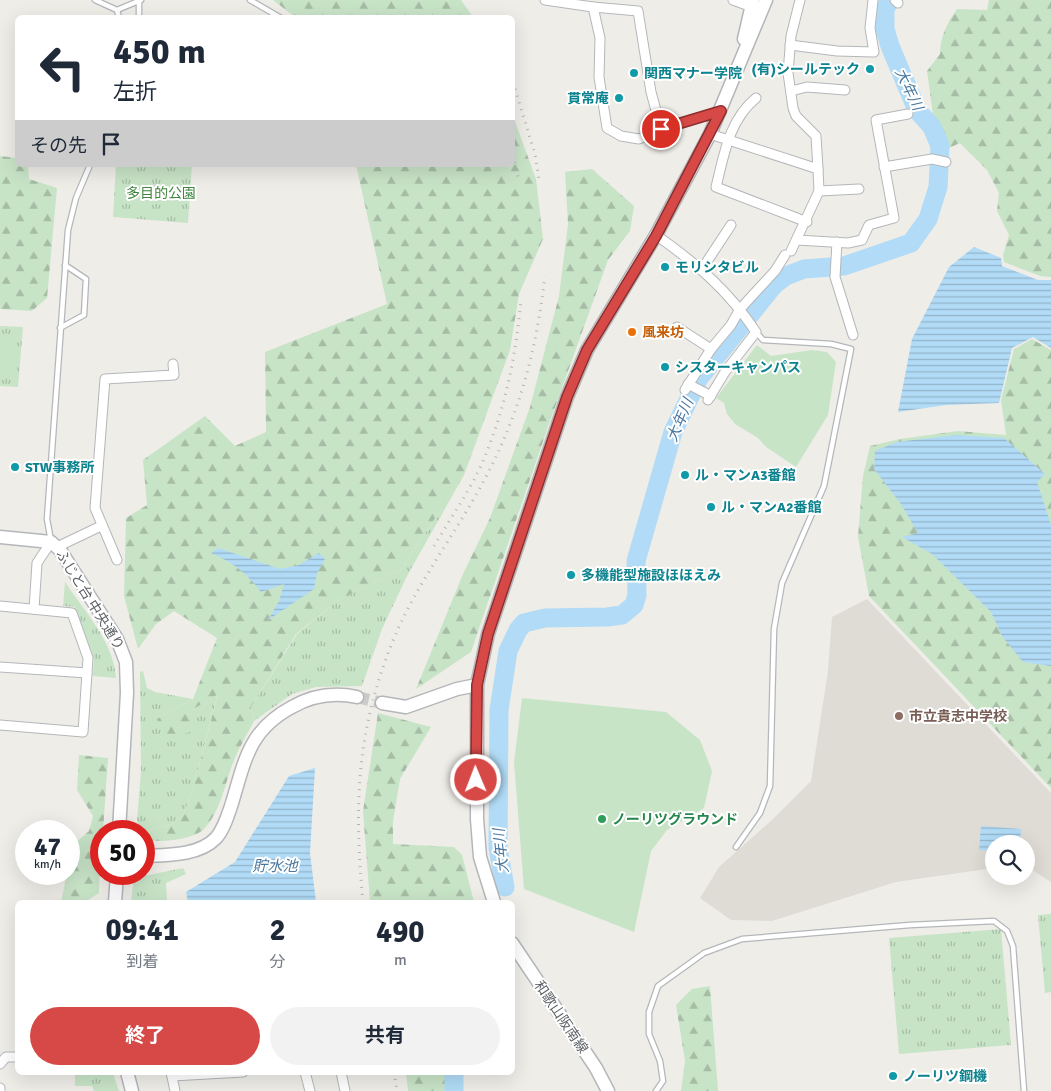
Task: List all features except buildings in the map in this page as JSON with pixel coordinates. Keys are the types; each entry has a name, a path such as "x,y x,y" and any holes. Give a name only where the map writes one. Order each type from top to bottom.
{"main road":[{"path":"493,900 479,848 475,718 477,685 488,634 567,397 587,350 656,236 710,134 736,76 766,0"},
{"path":"736,76 752,4"},
{"name":"ふじと台 中央通り","path":"0,537 54,545 117,639 126,662 128,686 120,820"},
{"path":"382,704 406,707 457,689 477,685"},
{"path":"155,855 191,851 204,847 216,838 230,810 254,741 264,726 275,717 304,700 320,696 348,695 358,697"},
{"path":"115,900 116,885"},
{"name":"和歌山阪南線","path":"515,947 596,1068 608,1091"},
{"path":"128,1075 132,1091"}],"street":[{"path":"545,0 638,11 651,92 661,129"},
{"path":"733,0 752,4"},
{"path":"656,236 702,269 742,310 756,332 725,372 709,398 686,387 711,349 742,310 776,271 807,222 819,191 816,136 796,116 792,108 788,73 790,45 800,0"},
{"path":"790,45 837,51 874,52 870,28 873,0"},
{"path":"593,7 600,38 598,77 607,128 621,136 639,139 661,129 721,111"},
{"path":"791,90 807,87 845,90"},
{"path":"756,98 738,118 728,139 716,187 807,222"},
{"path":"797,240 837,242 862,240 869,225 894,218 876,120 908,114"},
{"path":"710,134 818,169"},
{"path":"884,167 932,158 946,162"},
{"path":"819,191 859,189"},
{"path":"702,269 731,225"},
{"path":"837,242 836,276 853,335"},
{"path":"677,327 711,349"},
{"path":"117,560 94,508 105,379 174,375 173,364"},
{"path":"34,609 38,563 54,545 101,526"},
{"path":"0,606 72,613 88,658 83,732 0,725"},
{"path":"0,667 87,673"},
{"path":"0,1064 6,1057 15,1057"},
{"path":"171,1075 175,1091"},
{"path":"306,1075 310,1091"},
{"path":"342,1075 345,1091"}],"lane":[{"path":"95,0 117,10 140,0 138,15"},
{"path":"250,0 276,15"},
{"path":"117,10 118,15"},
{"path":"54,545 46,518 65,265 71,214 89,167"},
{"path":"60,328 84,315 86,279 65,265"},
{"path":"736,847 760,813 770,786 774,629 782,583 824,486 851,349 831,344 763,340 756,332"},
{"path":"656,1091 663,1081 660,1061 649,1034 649,1012 658,986 704,953 742,939 910,925 994,921 1008,931 1013,946 1024,1091"}],"shaded area":[{"name":"市立貴志中学校","path":"867,599 1051,793 1051,882 1035,872 1035,835 985,835 985,869 896,882 772,921 731,920 700,898 719,867 772,820 811,781 828,671 832,617"}],"green space":[{"path":"273,0 461,0 472,15 292,15"},
{"path":"989,0 1051,0 1051,277 1040,276 1004,262 1003,255 1009,235 997,211 999,193 987,170 960,143 949,148 933,115 927,71 940,54 941,42 947,25 957,9 987,10"},
{"path":"515,121 536,179 543,239 519,294 510,350 464,475 401,569 337,601 296,634 251,707 254,721 235,758 215,813 204,829 185,838 155,840 155,829 172,824 183,815 192,792 218,694 192,710 196,730 164,740 157,719 193,699 217,638 174,611 156,624 138,649 124,596 126,518 147,505 143,460 205,416 235,446 266,432 265,352 387,304 356,167 515,167"},
{"path":"0,156 15,158 15,167 28,167 29,179 57,188 47,298 32,311 0,309"},
{"name":"多目的公園","path":"116,167 192,167 188,223 113,217"},
{"path":"592,169 634,206 630,231 608,260 549,424 471,652 416,689 463,574 490,518 530,407 559,296 568,224 565,172"},
{"path":"0,326 23,327 18,387 0,386"},
{"path":"0,336 16,337 14,375 0,374"},
{"path":"1032,339 1051,350 1051,788 869,596 858,537 863,476 870,446 900,439 958,431 1006,435 1001,400 1014,349"},
{"path":"757,345 771,356 812,350 827,352 836,362 828,415 796,467 766,447 758,438 735,424 727,414 724,403 716,398"},
{"path":"464,475 407,576 382,629 362,686 316,687 292,694 254,721 251,707 297,634 337,601 401,569"},
{"path":"65,582 104,639 114,665 116,678 93,676 94,658 75,607 63,606"},
{"path":"143,671 147,688 155,692 193,699 157,719 192,710 218,693 192,792 183,815 172,824 155,829 155,820 137,820 141,771 140,672"},
{"name":"ノーリツグラウンド","path":"522,698 666,712 700,740 712,771 704,808 667,830 651,851 634,932 524,889 514,762"},
{"path":"378,713 431,727 400,779 393,821 393,844 454,847 462,855 473,900 370,900 363,811"},
{"path":"79,755 108,758 104,820 92,820 93,816 77,790"},
{"path":"90,827 90,885 99,885 99,893 88,900 61,900 65,885 80,885 80,839 89,831"},
{"path":"183,868 186,874 166,883 167,900 131,900 133,885 155,885 155,874"},
{"path":"1051,914 1051,992 1045,993 1038,915"},
{"path":"1001,929 1011,1045 899,1054 889,938"},
{"path":"710,986 718,1091 681,1091 685,1061 676,1005 692,989"},
{"path":"75,1075 114,1075 119,1091 94,1091 92,1086 75,1086"},
{"path":"406,1075 448,1075 445,1091 408,1091"}],"water":[{"path":"974,247 1001,258 1002,266 1038,280 1051,280 1051,348 1033,337 1012,348 999,403 946,405 898,412 912,339 949,267"},
{"path":"956,435 1004,438 1045,474 1037,482 1051,525 1051,666 1023,662 1002,636 991,612 932,554 902,537 918,533 901,504 874,469 875,451 897,442"},
{"path":"218,548 280,569 299,565 319,553 325,559 317,573 314,589 268,620 279,601 284,584 261,592 239,569 211,553"},
{"name":"貯水池","path":"315,768 310,853 316,900 188,900 186,892 235,862 289,776"},
{"path":"981,826 1021,829 1021,835 985,835 985,850 979,850"}],"waterway":[{"name":"大年川","path":"505,887 498,848 499,710 508,651 518,630 524,623 545,618 622,615 634,605 637,595 636,561 673,432 699,378 774,285 786,276 804,269 844,266 911,243 928,219 938,187 940,146 932,127 917,110 890,46 885,29 885,8 891,0"},
{"name":"大年川","path":"454,1075 454,1091"}],"tunnel":[{"path":"357,697 382,703"}],"railway":[{"path":"515,89 535,154 539,180"},
{"path":"515,163 519,182"},
{"path":"363,900 359,835 361,771 371,708 380,676 392,643 413,598 465,514 501,447 526,377 537,328 545,276"},
{"path":"434,546 474,480 488,450 508,386 516,343 521,299"},
{"path":"394,1075 397,1091"}],"place":[{"name":"(有)シールテック","path":"870,69"},
{"name":"関西マナー学院","path":"634,73"},
{"name":"貫常庵","path":"619,98"},
{"name":"モリシタビル","path":"665,267"},
{"name":"風来坊","path":"632,332"},
{"name":"シスターキャンパス","path":"665,367"},
{"name":"STW事務所","path":"15,467"},
{"name":"ル・マンA3番館","path":"685,475"},
{"name":"ル・マンA2番館","path":"711,507"},
{"name":"多機能型施設ほほえみ","path":"571,575"},
{"name":"市立貴志中学校","path":"899,716"},
{"name":"ノーリツグラウンド","path":"602,819"},
{"name":"ノーリツ鋼機","path":"893,1076"}],"route":[{"path":"476,780 475,718 477,685 488,634 567,397 587,350 656,236 721,111 661,129"}]}
